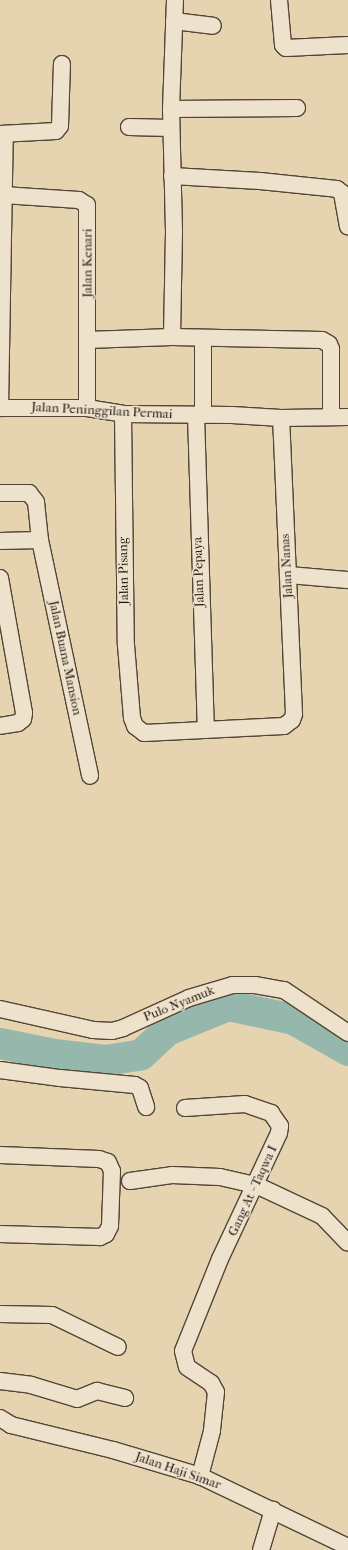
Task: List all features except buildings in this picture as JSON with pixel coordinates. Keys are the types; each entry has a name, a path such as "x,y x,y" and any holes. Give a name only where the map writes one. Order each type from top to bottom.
{"street":[{"path":"172,337 174,244 171,109 174,0"},
{"path":"279,0 282,39 286,48 348,45"},
{"path":"174,21 213,26"},
{"path":"2,134 56,131 60,126 62,64"},
{"path":"171,109 297,108"},
{"path":"129,127 171,128"},
{"name":"Jalan Peninggilan Permai","path":"2,134 0,408 87,408 123,414 199,414 281,418 348,416"},
{"path":"172,176 260,181 337,190 342,193 348,226"},
{"name":"Jalan Kenari","path":"2,195 79,200 87,205 87,408"},
{"path":"87,340 172,337 326,341 331,349 331,417"},
{"path":"199,414 203,339"},
{"name":"Jalan Pisang","path":"123,414 126,645 135,726 144,733 206,730"},
{"name":"Jalan Pepaya","path":"199,414 206,730"},
{"name":"Jalan Nanas","path":"206,730 284,726 292,720 294,714 281,418"},
{"name":"Jalan Buana Mansion","path":"0,493 21,492 34,496 40,540 90,776"},
{"path":"0,541 40,540"},
{"path":"0,578 24,713 23,719 18,723 0,726"},
{"path":"288,581 348,580"},
{"path":"288,581 348,591"},
{"name":"Pulo Nyamuk","path":"0,1010 92,1030 112,1031 123,1028 151,1013 195,996 233,985 255,985 284,990 348,1033"},
{"path":"0,1070 60,1078 135,1085 140,1088 146,1107"},
{"name":"Gang At - Taqwa I","path":"185,1108 244,1104 265,1110 279,1121 279,1133 256,1185 220,1259 182,1351 187,1367 212,1383 216,1392 212,1431 200,1476"},
{"path":"0,1156 105,1160 112,1171 110,1226 106,1234 100,1237 0,1234"},
{"path":"130,1180 172,1175 220,1177 256,1185 322,1216 348,1243"},
{"path":"0,1314 52,1315 118,1348"},
{"path":"0,1380 32,1385 77,1399 96,1390 125,1398"},
{"name":"Jalan Haji Simar","path":"0,1418 11,1426 113,1450 200,1476 348,1547"},
{"path":"261,1550 273,1510"}],"waterway":[{"path":"0,1043 54,1054 105,1060 141,1054 167,1030 228,1005 293,1019 348,1050"}]}
